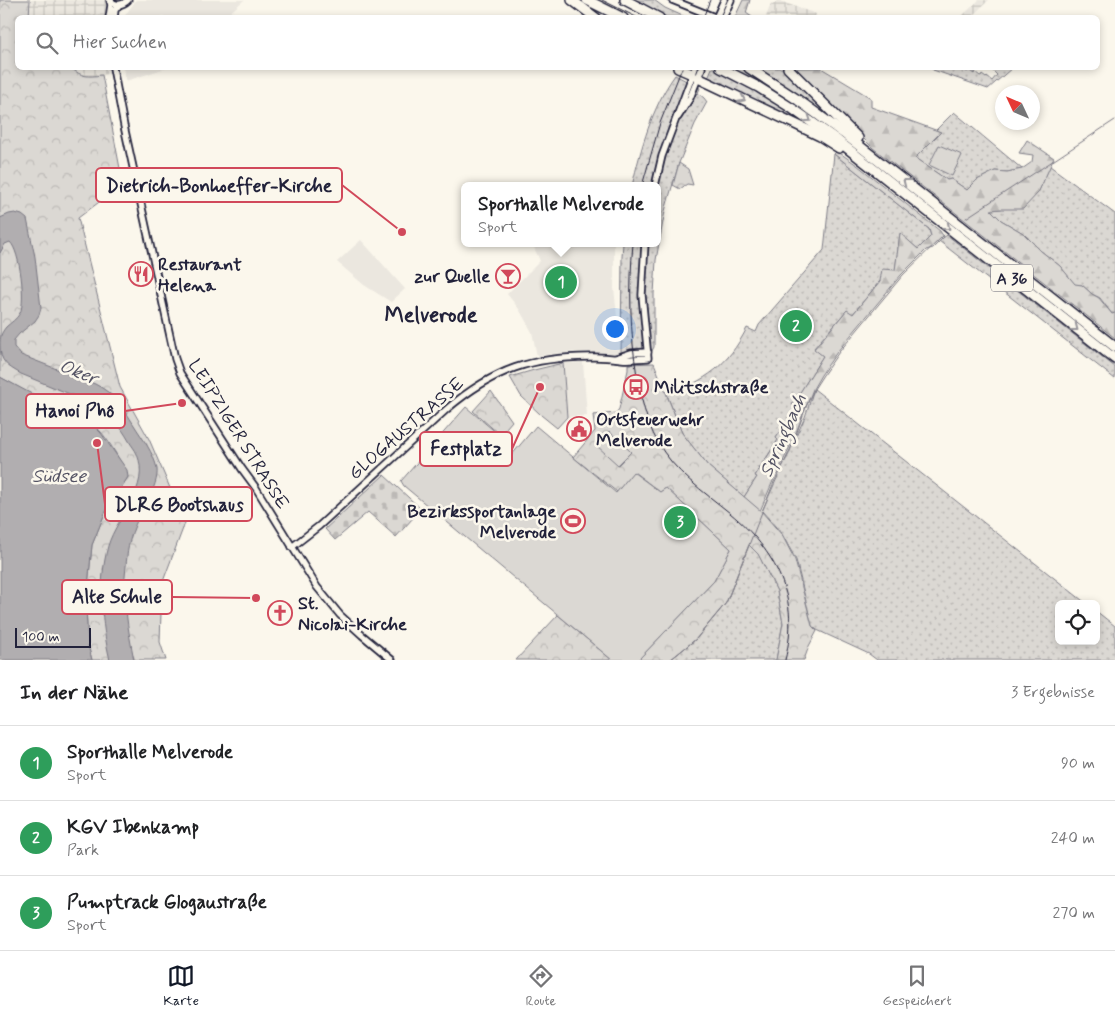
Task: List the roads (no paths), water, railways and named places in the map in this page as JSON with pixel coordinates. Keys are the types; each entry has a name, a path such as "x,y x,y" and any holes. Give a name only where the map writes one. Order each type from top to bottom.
{"highway":[{"path":"572,0 592,15"},
{"path":"588,0 617,15"},
{"path":"625,0 653,15"},
{"name":"A 36","path":"725,70 758,87 837,140 1115,360"},
{"name":"A 36","path":"753,70 826,120 883,163 1115,347"},
{"path":"790,70 883,163"},
{"path":"695,73 820,136 866,164"}],"street":[{"path":"110,0 119,5"},
{"path":"109,15 110,0"},
{"path":"114,15 115,10 119,5 128,0"},
{"path":"672,0 711,15"},
{"path":"717,15 724,0"},
{"path":"724,15 731,0"},
{"name":"LEIPZIGER STRASSE","path":"113,70 177,366 190,390 277,521 317,587 335,609 392,660"},
{"path":"656,182 672,126 690,98 695,73"},
{"name":"GLOGAUSTRASSE","path":"292,547 319,526 447,409 478,385 512,368 540,361 579,357 616,358 631,353 648,355 642,295 645,247"}],"water":[{"path":"15,213 27,219 35,257 41,308 35,321 14,340 14,347 21,355 95,384 108,392 126,412 153,457 157,469 155,483 132,533 126,561 125,601 134,660 110,660 104,632 102,589 108,546 140,479 137,454 116,422 99,406 21,374 8,366 3,360 0,351 1,335 20,313 22,307 21,276 14,247 10,242 5,244 0,253 0,218"},
{"name":"Südsee","path":"0,377 45,401 83,417 101,433 127,470 128,477 105,513 92,545 86,607 88,645 92,660 0,660"}],"waterway":[{"name":"Springbach","path":"966,218 1115,120"},
{"name":"Springbach","path":"670,660 696,639 726,603 774,482 789,454 814,389 823,375 839,352 903,275 944,235"}],"tram line":[{"path":"602,0 632,15"},
{"path":"704,15 710,0"},
{"path":"643,182 660,123 681,70"},
{"path":"633,247 631,293 633,343 640,393 650,426 664,452 680,472 746,528 772,560 781,578 787,597 790,617 785,660"}],"place":[{"name":"Dietrich-Bonhoeffer-Kirche","path":"402,232"},
{"name":"Restaurant Helena","path":"141,274"},
{"name":"zur Quelle","path":"508,276"},
{"name":"Sporthalle Melverode","path":"561,282"},
{"name":"KGV Ibenkamp","path":"796,326"},
{"name":"Festplatz","path":"540,387"},
{"name":"Militschstraße","path":"636,387"},
{"name":"Hanoi Phô","path":"182,403"},
{"name":"Ortsfeuerwehr Melverode","path":"579,429"},
{"name":"DLRG Bootshaus","path":"97,443"},
{"name":"Bezirkssportanlage Melverode","path":"573,521"},
{"name":"Pumptrack Glogaustraße","path":"680,522"},
{"name":"Alte Schule","path":"256,598"},
{"name":"St. Nicolai-Kirche","path":"280,613"}],"district":[{"name":"Melverode","path":"431,314"}],"water label":[{"name":"Oker","path":"79,371"}]}
